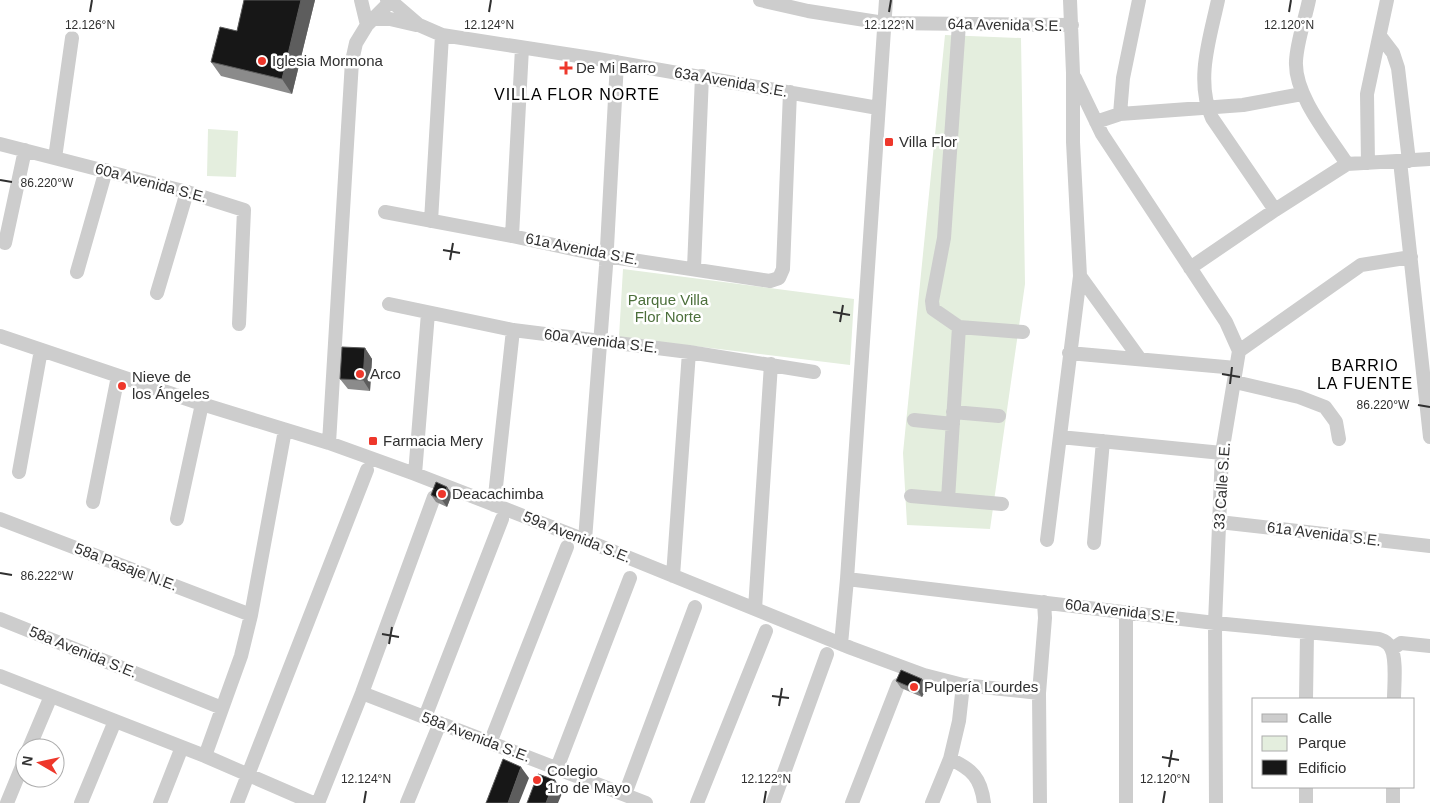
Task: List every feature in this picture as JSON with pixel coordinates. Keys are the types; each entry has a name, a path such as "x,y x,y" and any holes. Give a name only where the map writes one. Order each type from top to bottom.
{"street":[{"path":"361,0 370,22"},
{"path":"329,444 352,61 356,43 370,22 390,0"},
{"name":"63a Avenida S.E.","path":"390,0 418,25 442,35 702,76 878,108"},
{"name":"64a Avenida S.E.","path":"760,0 808,11 884,23 1072,25"},
{"path":"841,644 848,580 886,0"},
{"path":"1047,540 1080,276 1073,142 1070,0"},
{"path":"1120,114 1123,78 1139,0"},
{"path":"1218,0 1204,68 1204,91 1208,108 1212,118 1275,210"},
{"path":"1309,0 1296,59 1296,74 1302,94 1347,164"},
{"path":"1368,163 1367,94 1388,0"},
{"path":"370,22 390,19 418,25"},
{"path":"959,24 944,238 932,302 933,310 959,327 1023,332"},
{"path":"430,221 442,35"},
{"path":"1380,36 1393,53 1398,68 1411,257 1430,437"},
{"path":"55,158 72,38"},
{"path":"512,236 522,48"},
{"path":"585,540 606,256 617,62"},
{"path":"1073,74 1102,134 1226,322 1239,351 1361,265 1411,257"},
{"path":"694,268 702,76"},
{"name":"61a Avenida S.E.","path":"385,212 606,256 770,280 779,278 783,269 790,92"},
{"path":"1096,122 1120,114 1243,105 1302,94"},
{"name":"60a Avenida S.E.","path":"0,144 106,170 244,210 238,324"},
{"path":"5,243 25,150"},
{"path":"1190,268 1347,164 1430,159"},
{"path":"77,272 106,170"},
{"path":"157,292 187,192"},
{"path":"1080,276 1140,359"},
{"name":"60a Avenida S.E.","path":"389,304 513,330 689,352 814,372"},
{"path":"415,474 428,313"},
{"path":"948,499 959,327"},
{"path":"494,505 513,330"},
{"name":"59a Avenida S.E.","path":"0,336 415,474 585,540 841,644 917,672 963,685 1039,693"},
{"path":"19,472 40,350"},
{"name":"33 Calle S.E.","path":"1216,803 1216,623 1222,453 1239,351"},
{"path":"673,576 689,352"},
{"path":"1069,353 1140,359 1236,375 1325,407 1336,422 1339,439"},
{"path":"755,609 771,364"},
{"path":"93,502 118,376"},
{"path":"177,519 202,404"},
{"path":"914,420 999,416"},
{"path":"205,756 241,656 251,615 285,430"},
{"path":"1060,437 1222,453"},
{"path":"1094,543 1103,440"},
{"path":"237,803 367,470"},
{"path":"912,496 1002,504"},
{"path":"318,803 362,693 434,497"},
{"name":"58a Pasaje N.E.","path":"0,519 251,615"},
{"path":"425,717 502,519"},
{"name":"61a Avenida S.E.","path":"1219,522 1430,546"},
{"path":"490,742 567,547"},
{"path":"557,768 630,578"},
{"name":"60a Avenida S.E.","path":"848,580 1216,623 1379,639 1387,642 1392,649"},
{"path":"1040,803 1039,693 1045,618 1044,602"},
{"path":"625,794 695,608"},
{"path":"1126,612 1126,803"},
{"name":"58a Avenida S.E.","path":"0,619 222,708"},
{"path":"697,803 766,631"},
{"path":"1306,698 1307,633"},
{"path":"1394,698 1394,660 1392,649 1401,643 1430,646"},
{"path":"773,803 826,654"},
{"path":"0,676 205,756 313,803"},
{"path":"852,803 898,685"},
{"path":"932,803 950,759 959,721 963,685"},
{"name":"58a Avenida S.E.","path":"362,693 646,803"},
{"path":"34,738 50,696"},
{"path":"81,803 116,721"},
{"path":"408,803 440,723"},
{"path":"160,803 182,747"},
{"path":"950,759 972,771 982,788 984,803"},
{"path":"7,803 15,783"},
{"path":"1306,788 1306,803"},
{"path":"1393,788 1393,803"}],"green space":[{"path":"945,35 1021,38 1025,284 990,529 907,525 903,453"},
{"path":"208,129 238,131 236,177 207,176"},
{"name":"Parque Villa Flor Norte","path":"623,269 854,299 850,365 619,337"}],"building":[{"name":"Iglesia Mormona","path":"244,0 301,0 282,79 211,62 220,27 237,31"},
{"path":"342,347 365,348 363,380 340,379"},
{"path":"436,482 447,487 442,500 431,495"},
{"path":"901,670 922,679 917,690 896,681"},
{"path":"503,759 521,767 508,803 486,803"},
{"path":"538,774 555,780 546,803 527,803"}],"place":[{"name":"Iglesia Mormona","path":"262,61"},
{"name":"De Mi Barro","path":"566,68"},
{"name":"Villa Flor","path":"889,142"},
{"name":"Arco","path":"360,374"},
{"name":"Nieve de los Ángeles","path":"122,386"},
{"name":"Farmacia Mery","path":"373,441"},
{"name":"Deacachimba","path":"442,494"},
{"name":"Pulpería Lourdes","path":"914,687"},
{"name":"Colegio 1ro de Mayo","path":"537,780"}],"district":[{"name":"VILLA FLOR NORTE","path":"577,94"},
{"name":"BARRIO LA FUENTE","path":"1365,374"}]}
